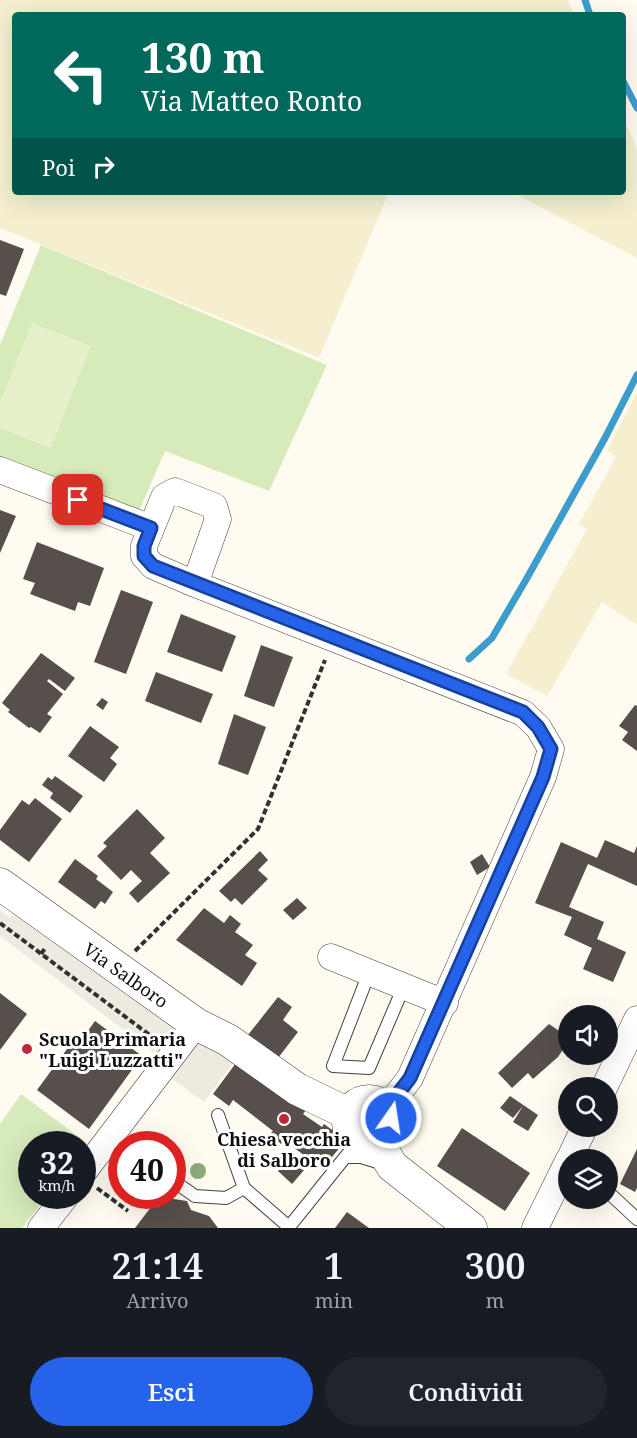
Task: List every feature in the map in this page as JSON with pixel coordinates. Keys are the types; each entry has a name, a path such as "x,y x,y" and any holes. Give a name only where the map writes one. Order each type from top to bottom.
{"street":[{"path":"0,470 151,528"},
{"path":"195,584 218,519 214,506 175,491 164,497 144,546 144,556 153,566 195,584 334,639 523,712 538,727 551,749 543,777 410,1078 397,1095 384,1106 372,1100 358,1103 365,1144"},
{"name":"Via Salboro","path":"0,884 196,1024 228,1040 297,1089 471,1228"},
{"path":"331,957 445,1003"},
{"path":"609,1077 637,1019"},
{"path":"96,1164 196,1024"},
{"path":"535,1228 558,1183"},
{"path":"41,1228 56,1209"}],"lane":[{"path":"369,973 333,1066 369,1068 404,986"},
{"path":"218,1115 244,1188 289,1227 365,1144"},
{"path":"186,1190 195,1196 226,1198 244,1188"},
{"path":"618,1201 637,1219"}],"path":[{"path":"119,970 133,953 258,829 334,639"},
{"path":"0,923 41,954"},
{"path":"96,1186 128,1211"}],"shaded area":[{"path":"0,0 568,0 573,12 12,12 12,195 388,195 319,358 0,228"},
{"path":"626,124 637,148 637,258 518,195 626,195"},
{"path":"637,392 637,625 602,602 547,696 506,674 587,529 579,524 616,457 607,450"},
{"path":"0,910 10,918 16,910 181,1026 158,1056 0,936"},
{"path":"199,1034 236,1059 204,1102 167,1075"}],"green space":[{"path":"41,245 327,365 269,491 165,451 139,511 0,457 0,345"},
{"path":"32,323 91,346 51,448 0,428 0,404"},
{"path":"21,1094 71,1131 18,1131 18,1209 37,1209 22,1228 0,1228 0,1124"}],"building":[{"path":"0,240 24,249 6,296 0,294"},
{"path":"0,510 16,516 0,553"},
{"path":"37,542 104,568 90,606 78,602 75,611 30,594 35,583 23,579"},
{"path":"121,590 153,602 126,674 94,662"},
{"path":"181,614 236,636 222,672 167,652"},
{"path":"261,645 293,657 274,707 244,696"},
{"path":"41,653 75,678 65,691 49,679 47,681 63,694 47,714 52,717 40,733 29,728 8,712 10,710 2,703"},
{"path":"156,672 213,694 201,723 145,701"},
{"path":"102,698 108,702 103,710 96,705"},
{"path":"635,705 637,706 637,751 622,740 628,732 619,726"},
{"path":"234,714 266,727 248,775 218,764"},
{"path":"90,726 119,747 110,758 117,764 104,782 68,756"},
{"path":"55,776 83,796 70,813 50,798 53,793 42,785 48,777 52,780"},
{"path":"35,798 62,819 29,862 0,840 0,830 22,800 29,805"},
{"path":"137,809 165,838 150,853 170,873 138,903 129,893 142,881 131,870 121,880 97,856 107,846 103,843"},
{"path":"605,840 634,853 637,846 637,886 588,864 569,907 604,922 597,939 626,952 613,982 583,969 592,948 564,935 572,917 535,903 561,842 597,858"},
{"path":"260,851 268,860 258,870 268,879 242,905 235,898 231,902 219,891"},
{"path":"482,854 490,867 477,875 470,862"},
{"path":"75,859 98,876 96,879 113,892 105,904 101,901 95,909 58,882"},
{"path":"297,898 307,908 293,920 283,910"},
{"path":"204,908 224,923 230,915 241,924 235,932 253,945 245,955 257,963 242,986 176,940"},
{"path":"0,993 27,1014 0,1050"},
{"path":"278,997 292,1007 283,1020 298,1032 278,1058 248,1035"},
{"path":"95,1021 142,1056 89,1129 37,1090 70,1045 75,1049"},
{"path":"549,1024 558,1030 558,1057 533,1079 528,1073 512,1088 498,1073"},
{"name":"Chiesa vecchia di Salboro","path":"236,1063 290,1104 292,1101 306,1110 303,1114 322,1127 324,1124 346,1140 322,1169 284,1140 281,1144 270,1134 273,1131 233,1100 229,1106 213,1094"},
{"path":"510,1096 538,1115 528,1131 513,1122 523,1106 513,1118 500,1108"},
{"path":"462,1128 530,1173 505,1211 437,1166"},
{"path":"637,1149 637,1188 635,1192 620,1184"},
{"path":"290,1157 305,1169 292,1184 278,1171"},
{"path":"186,1201 191,1210 209,1216 218,1228 135,1228 149,1209 186,1209"},
{"path":"347,1212 369,1228 335,1228"}],"waterway":[{"path":"585,0 589,12"},
{"path":"626,87 637,108"},
{"path":"469,659 492,638 605,438 637,375"}],"place":[{"name":"Scuola Primaria \"Luigi Luzzatti\"","path":"27,1049"},
{"name":"Chiesa vecchia di Salboro","path":"284,1119"}],"route":[{"path":"78,500 151,528 144,546 144,556 153,566 523,712 538,727 551,749 543,777 410,1078 397,1095 384,1106 391,1118"}]}
